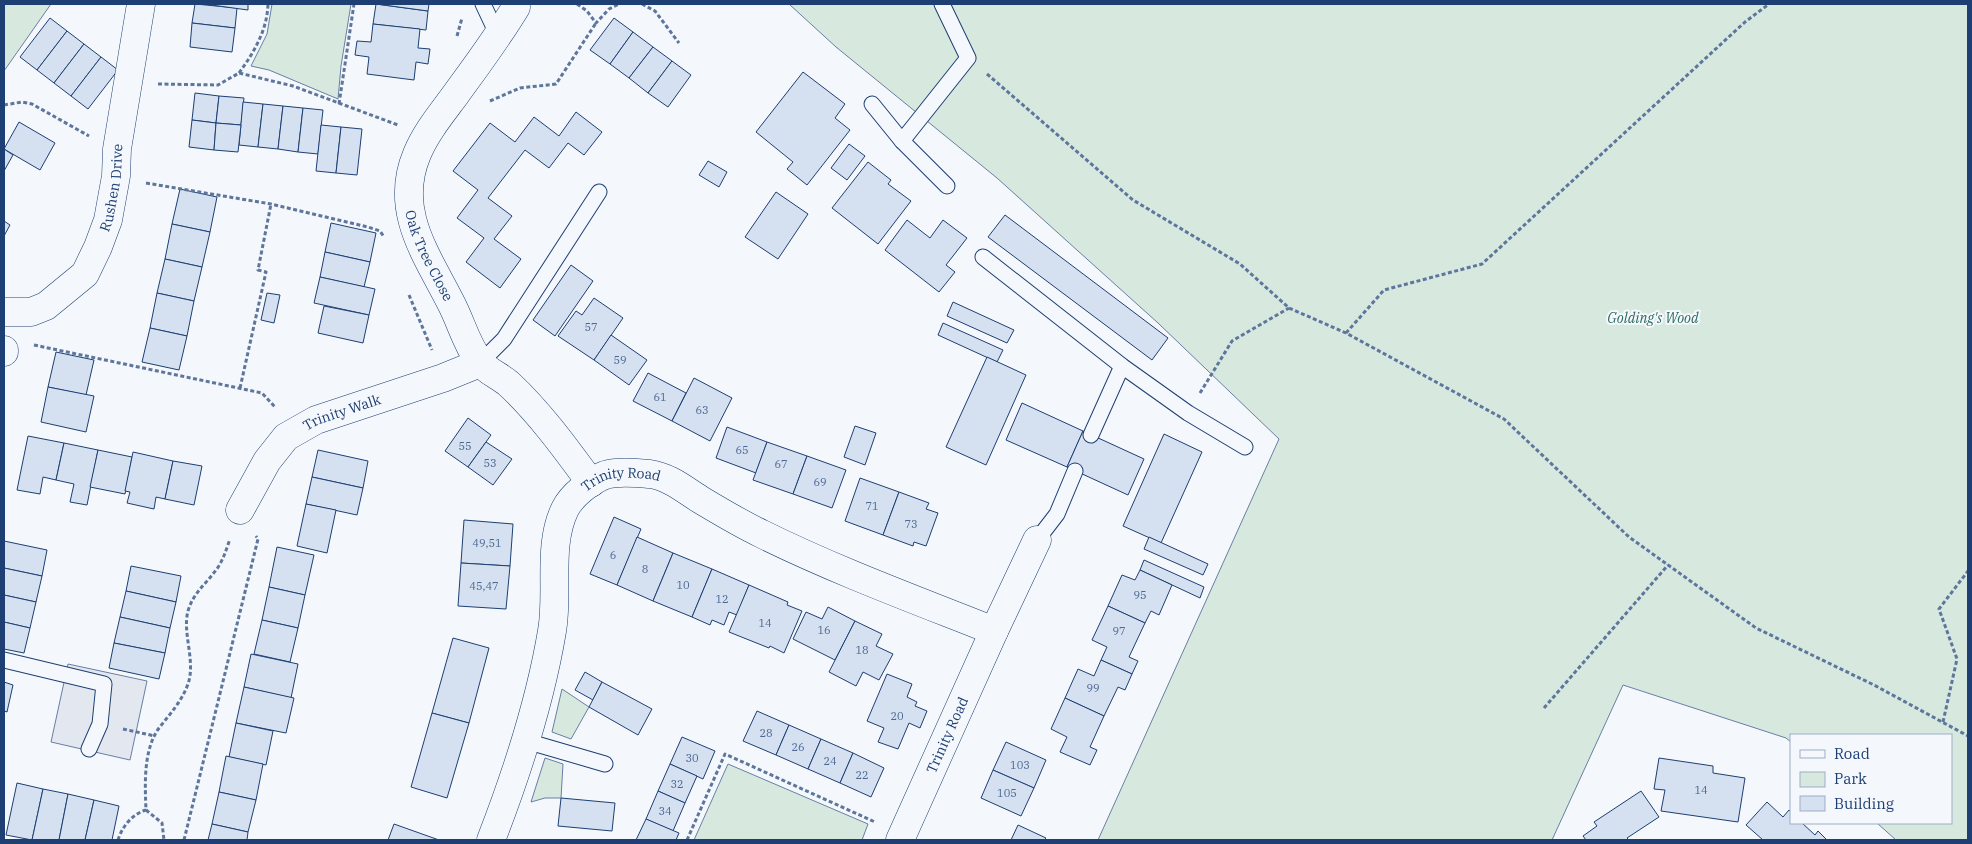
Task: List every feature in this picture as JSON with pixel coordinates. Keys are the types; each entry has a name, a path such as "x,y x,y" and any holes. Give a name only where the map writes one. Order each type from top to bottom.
{"street":[{"name":"Rushen Drive","path":"4,312 31,312 46,306 85,274 108,220 116,176 117,149 141,4"},
{"name":"Oak Tree Close","path":"516,7 498,36 427,135 411,174 408,194 412,219 422,250 452,305 464,336 480,363 508,384 537,414 591,483"},
{"name":"Trinity Walk","path":"240,510 267,461 286,437 316,420 443,378 480,363"},
{"name":"Trinity Road","path":"491,840 514,782 536,703 552,629 556,544 565,508 577,493 606,475 626,473 652,474 673,481 739,523 790,548 994,631"},
{"name":"Trinity Road","path":"901,838 1037,540"}],"lane":[{"path":"483,4 498,36"},
{"path":"902,141 968,58 942,4"},
{"path":"872,104 902,141 947,186"},
{"path":"480,363 504,340 599,192"},
{"path":"983,256 1122,366 1188,414 1245,447"},
{"path":"1091,435 1122,366"},
{"path":"1037,540 1057,514 1075,472"},
{"path":"4,660 104,684 100,724 88,749"},
{"path":"526,741 605,764"}],"path":[{"path":"127,84 218,85 239,73 254,50 264,31 268,4"},
{"path":"339,104 354,4"},
{"path":"577,4 587,10 596,23"},
{"path":"459,90 482,106 520,88 556,84 596,23 609,9 619,4"},
{"path":"642,4 655,11 679,43"},
{"path":"1346,333 1384,290 1482,264 1731,35 1769,4"},
{"path":"968,58 1133,200 1240,264 1289,308 1346,333 1504,420 1629,537 1756,628 1874,685 1968,736"},
{"path":"239,73 293,86 427,135"},
{"path":"4,105 22,102 32,104 91,138 117,149"},
{"path":"141,182 271,204 368,227 380,232 388,242"},
{"path":"240,388 266,272 258,270 271,204"},
{"path":"406,288 443,378"},
{"path":"1188,414 1232,341 1289,308"},
{"path":"31,344 262,393 298,430"},
{"path":"164,840 162,823 146,810 144,781 148,761 158,730 176,708 189,682 188,612 196,592 221,564 240,510"},
{"path":"184,840 258,539 240,510"},
{"path":"1544,708 1668,564"},
{"path":"1943,722 1957,659 1939,609 1968,571"},
{"path":"100,724 155,736"},
{"path":"687,840 725,754 901,838"},
{"path":"118,840 121,830 129,820 146,810"}],"green space":[{"path":"4,4 51,4 4,71"},
{"path":"272,4 351,4 341,66 338,99 269,70 251,66 267,34"},
{"name":"Golding's Wood","path":"789,4 1968,4 1968,840 1896,840 1878,824 1952,824 1952,734 1790,734 1790,741 1786,738 1623,685 1552,840 1098,840 1279,439 1158,323 997,178 836,47"},
{"path":"562,689 589,707 571,739 552,732"},
{"path":"545,758 563,764 561,798 545,798 531,802"},
{"path":"728,764 868,824 862,840 694,840"}],"shaded area":[{"path":"68,664 147,681 130,760 51,742"}],"building":[{"path":"195,4 237,8 235,28 192,23"},
{"path":"204,4 248,4 248,10"},
{"path":"376,4 428,11 426,30 373,24"},
{"path":"376,4 429,4 428,11"},
{"path":"50,18 67,31 37,70 20,57"},
{"path":"614,18 633,32 610,64 590,50"},
{"path":"192,23 235,28 232,52 190,47"},
{"path":"373,24 420,29 418,48 430,49 428,64 416,62 414,80 367,74 369,57 355,55 357,41 371,42"},
{"path":"67,31 84,44 54,83 37,70"},
{"path":"633,32 653,47 629,78 610,64"},
{"path":"84,44 101,57 71,96 54,83"},
{"path":"653,47 672,61 648,93 629,78"},
{"path":"101,57 118,70 88,109 71,96"},
{"path":"672,61 691,75 668,107 648,93"},
{"path":"803,72 845,104 835,118 850,130 807,185 787,169 793,162 756,132"},
{"path":"195,93 219,96 216,123 192,120"},
{"path":"219,96 244,98 241,125 216,123"},
{"path":"243,102 263,104 258,147 239,145"},
{"path":"263,104 283,106 278,149 258,147"},
{"path":"283,106 303,108 298,152 278,149"},
{"path":"303,108 323,110 318,154 298,152"},
{"path":"576,112 602,132 584,155 568,143 549,168 525,150 488,198 512,216 494,239 521,259 500,288 466,262 484,238 457,218 478,190 453,171 490,123 515,142 534,117 559,136"},
{"path":"192,120 216,123 214,150 189,147"},
{"path":"19,122 55,143 40,170 4,149"},
{"path":"216,123 241,125 238,152 214,150"},
{"path":"321,125 341,127 336,173 316,171"},
{"path":"341,127 362,129 357,175 336,173"},
{"path":"849,144 865,156 847,180 831,168"},
{"path":"4,149 13,155 4,171"},
{"path":"708,161 727,172 719,187 699,175"},
{"path":"868,162 891,180 888,184 911,201 878,244 832,208"},
{"path":"180,189 217,197 210,232 172,224"},
{"path":"776,192 808,214 778,259 745,237"},
{"path":"1005,215 1168,338 1152,360 988,237"},
{"path":"907,220 930,238 943,220 967,238 946,265 955,272 939,292 885,250"},
{"path":"4,221 10,225 4,236"},
{"path":"331,223 376,233 370,262 325,252"},
{"path":"172,224 210,232 202,267 165,259"},
{"path":"325,252 370,262 364,287 320,277"},
{"path":"165,259 202,267 194,301 157,293"},
{"path":"571,265 593,281 555,336 533,320"},
{"path":"320,277 375,289 369,315 314,303"},
{"path":"157,293 194,301 187,336 150,328"},
{"path":"267,293 280,295 274,323 261,320"},
{"path":"594,298 623,318 594,360 558,336 576,311 582,315"},
{"path":"953,302 1014,330 1007,343 947,316"},
{"path":"324,306 369,315 363,343 318,333"},
{"path":"943,323 1003,350 997,362 938,335"},
{"path":"150,328 187,336 179,370 142,362"},
{"path":"611,335 647,360 629,385 594,360"},
{"path":"56,352 94,360 86,395 48,387"},
{"path":"987,357 1026,375 986,465 946,447"},
{"path":"648,373 686,393 672,421 633,401"},
{"path":"694,378 732,398 710,441 672,421"},
{"path":"48,387 94,396 86,432 41,422"},
{"path":"1022,403 1083,431 1067,467 1006,440"},
{"path":"468,418 491,435 468,467 445,451"},
{"path":"855,426 876,433 865,465 844,457"},
{"path":"727,427 767,442 756,473 716,458"},
{"path":"1083,431 1144,459 1128,495 1067,467"},
{"path":"1164,434 1202,452 1161,543 1123,526"},
{"path":"28,436 64,443 56,480 43,477 40,494 17,490"},
{"path":"486,442 512,459 493,485 468,467"},
{"path":"767,442 807,456 793,494 753,480"},
{"path":"64,443 98,450 87,505 70,502 74,484 56,480"},
{"path":"98,450 132,457 125,494 90,487"},
{"path":"318,450 368,461 363,488 312,477"},
{"path":"133,452 173,461 165,499 156,497 154,509 127,503 130,492 125,491"},
{"path":"807,456 846,470 832,508 793,494"},
{"path":"173,461 202,466 194,505 165,499"},
{"path":"312,477 363,488 357,515 306,504"},
{"path":"860,478 899,492 883,535 845,521"},
{"path":"899,492 929,503 926,509 938,513 926,546 914,542 913,546 883,535"},
{"path":"306,504 336,510 327,553 297,546"},
{"path":"614,517 641,529 617,585 590,574"},
{"path":"464,520 513,524 510,566 461,563"},
{"path":"637,537 673,553 653,601 617,585"},
{"path":"1149,537 1208,564 1203,575 1144,549"},
{"path":"4,541 47,550 42,576 4,568"},
{"path":"277,547 314,555 305,595 269,587"},
{"path":"673,553 712,569 692,617 653,601"},
{"path":"1144,560 1204,587 1200,598 1140,570"},
{"path":"461,563 510,566 506,609 458,606"},
{"path":"131,566 181,576 176,602 126,591"},
{"path":"4,568 42,576 36,602 4,595"},
{"path":"712,569 749,585 737,615 729,612 724,625 712,620 710,625 692,617"},
{"path":"1140,570 1172,585 1159,615 1151,611 1145,623 1108,606 1122,575 1135,580"},
{"path":"749,585 788,602 787,605 802,611 784,653 770,646 769,648 729,632"},
{"path":"269,587 305,595 298,628 262,620"},
{"path":"126,591 176,602 170,628 120,617"},
{"path":"4,595 36,602 30,628 4,622"},
{"path":"1108,606 1145,623 1129,657 1138,661 1132,674 1101,660 1107,647 1092,640"},
{"path":"828,607 855,621 835,660 793,639 806,612 822,619"},
{"path":"120,617 170,628 165,653 114,643"},
{"path":"262,620 298,628 290,662 254,654"},
{"path":"855,621 882,634 876,646 893,654 879,680 863,672 856,686 829,672"},
{"path":"4,622 30,628 24,653 4,649"},
{"path":"453,638 489,648 469,723 432,713"},
{"path":"114,643 165,653 159,679 109,668"},
{"path":"251,654 298,664 291,698 244,687"},
{"path":"1101,660 1132,674 1125,690 1118,687 1104,716 1065,698 1078,669 1094,676"},
{"path":"585,672 602,682 593,700 575,690"},
{"path":"887,674 912,684 907,697 917,702 915,706 927,711 920,728 909,723 898,749 878,742 884,728 867,721"},
{"path":"4,682 13,685 7,712 4,711"},
{"path":"602,682 652,709 638,735 589,707"},
{"path":"244,687 294,698 286,733 236,723"},
{"path":"1065,698 1104,716 1090,747 1097,750 1090,765 1060,752 1067,737 1051,729"},
{"path":"757,711 789,725 776,755 743,741"},
{"path":"432,713 469,723 447,798 411,787"},
{"path":"236,723 273,731 266,765 229,757"},
{"path":"789,725 821,739 808,769 776,755"},
{"path":"682,737 715,751 703,779 670,764"},
{"path":"821,739 853,753 840,783 808,769"},
{"path":"1006,742 1046,760 1034,788 993,770"},
{"path":"853,753 884,768 871,797 840,783"},
{"path":"226,756 263,764 256,800 219,792"},
{"path":"1659,758 1713,766 1713,773 1745,778 1738,822 1661,811 1665,790 1654,789"},
{"path":"670,764 697,776 685,803 658,791"},
{"path":"993,770 1034,788 1021,816 981,798"},
{"path":"17,783 43,789 32,840 6,835"},
{"path":"43,789 68,794 59,840 32,840"},
{"path":"658,791 685,803 673,831 646,819"},
{"path":"1641,791 1659,817 1627,838 1629,840 1586,840 1583,836 1597,826 1594,822"},
{"path":"219,792 256,800 248,832 212,824"},
{"path":"68,794 94,800 85,840 59,840"},
{"path":"561,798 615,803 612,831 558,826"},
{"path":"94,800 119,806 112,840 85,840"},
{"path":"1767,802 1783,817 1789,810 1790,824 1803,824 1815,835 1818,831 1827,840 1763,840 1746,825"},
{"path":"646,819 679,833 676,840 636,840"},
{"path":"212,824 248,832 247,840 208,840"},
{"path":"394,824 439,840 388,840"},
{"path":"1018,825 1046,838 1044,840 1011,840"}]}
